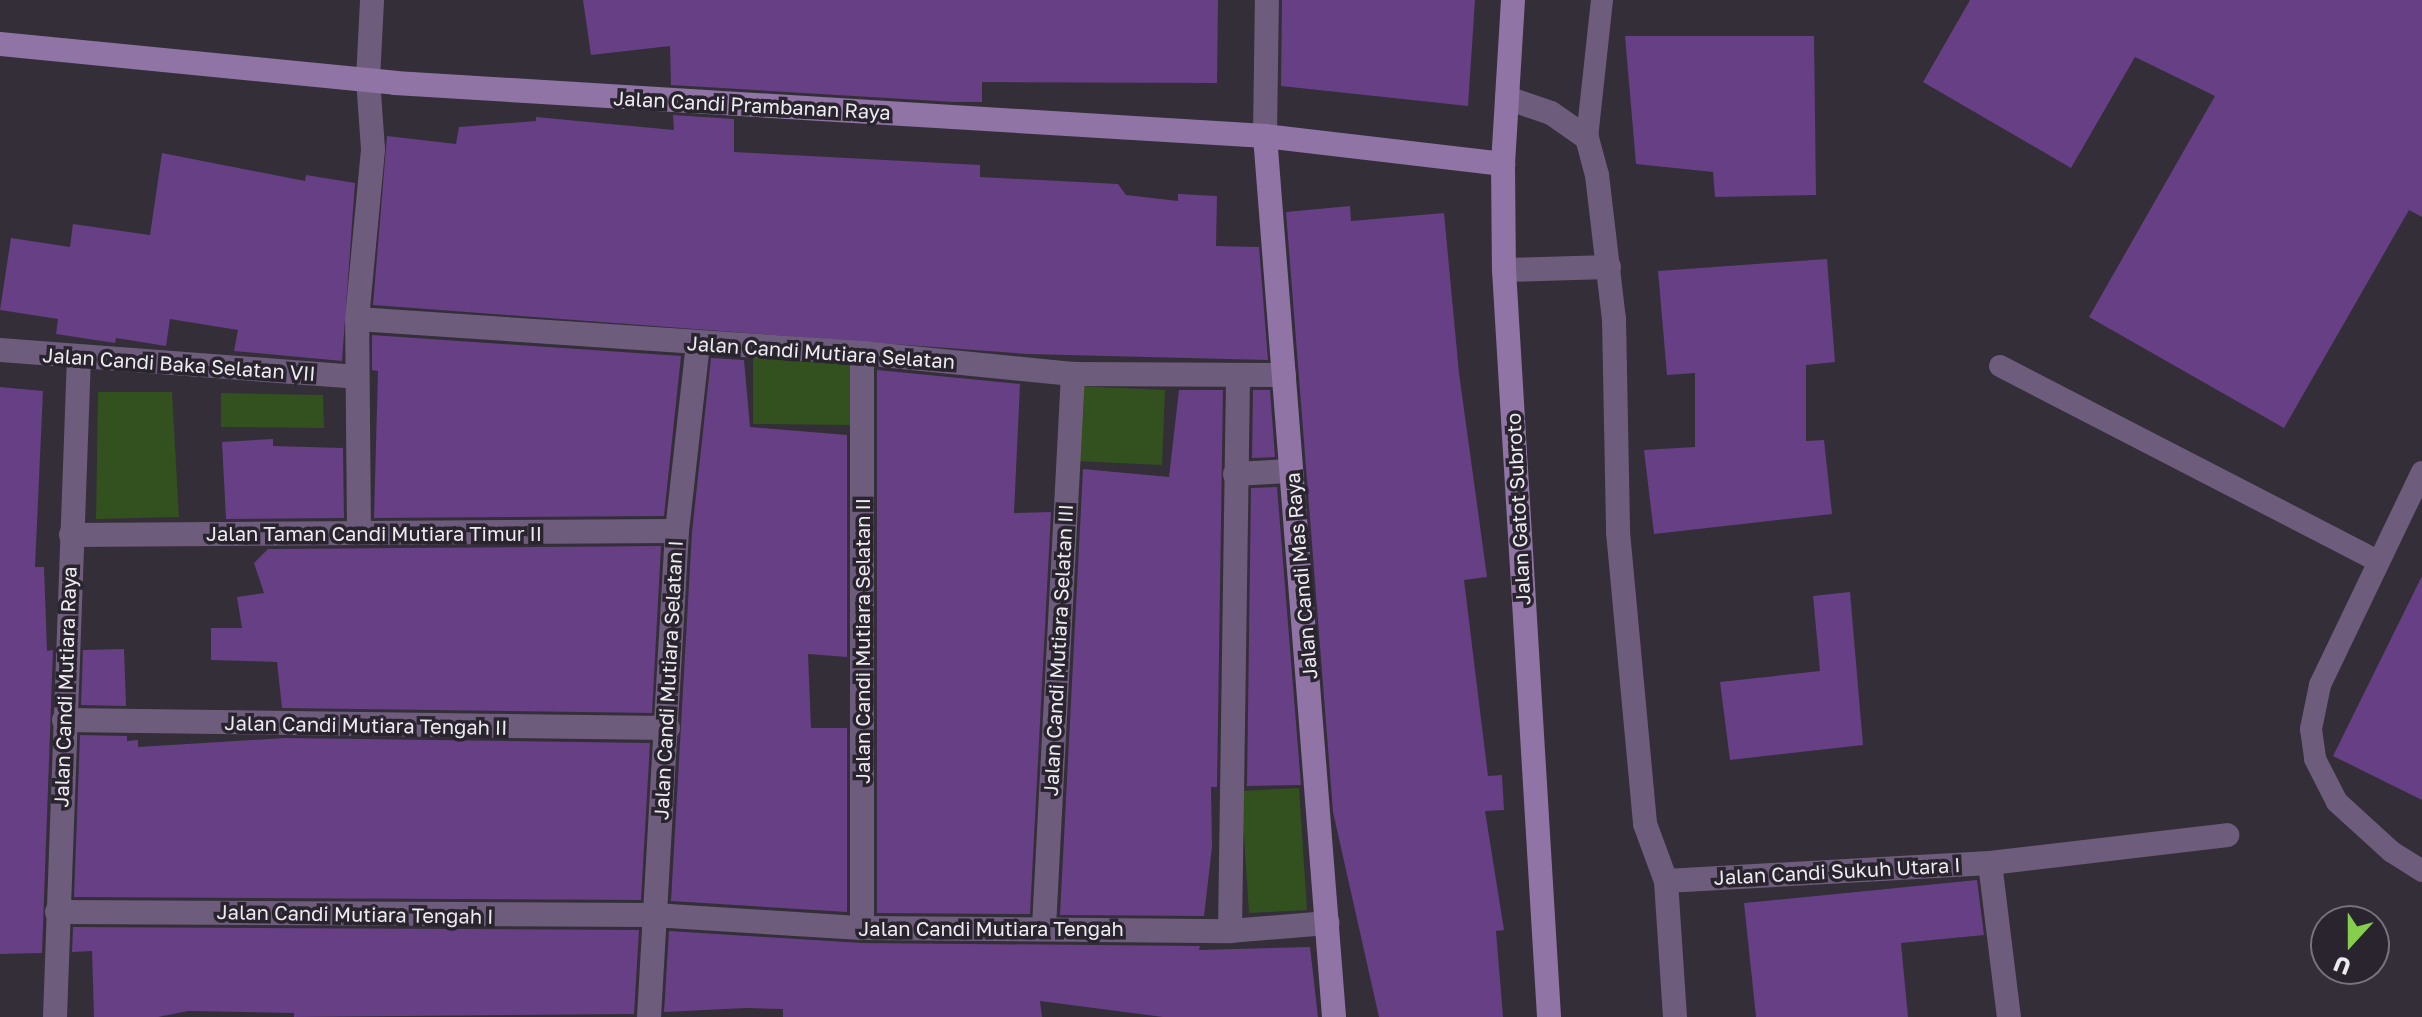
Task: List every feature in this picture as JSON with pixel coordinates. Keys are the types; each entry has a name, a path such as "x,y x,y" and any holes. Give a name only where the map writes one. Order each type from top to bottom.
{"street":[{"path":"359,533 357,319 373,149 368,80 372,0"},
{"path":"1265,136 1267,0"},
{"name":"Jalan Gatot Subroto","path":"1513,0 1503,164 1504,270 1549,1017"},
{"name":"Jalan Candi Prambanan Raya","path":"0,44 368,80 1265,136 1503,164"},
{"path":"1507,98 1551,113 1587,138 1597,175 1609,267 1621,562 1645,824 1666,881 1675,1017"},
{"name":"Jalan Candi Mas Raya","path":"1265,136 1334,1017"},
{"path":"1504,270 1609,267"},
{"name":"Jalan Candi Mutiara Selatan","path":"357,319 862,353 1073,374 1284,375"},
{"name":"Jalan Candi Mutiara Selatan I","path":"649,1017 677,531 698,343"},
{"name":"Jalan Candi Baka Selatan VII","path":"0,350 357,377"},
{"name":"Jalan Candi Mutiara Selatan II","path":"862,353 862,928"},
{"name":"Jalan Candi Mutiara Raya","path":"55,1017 79,357"},
{"name":"Jalan Candi Mutiara Selatan III","path":"1044,927 1073,374"},
{"path":"1230,931 1238,376"},
{"path":"1235,474 1291,471"},
{"name":"Jalan Taman Candi Mutiara Timur II","path":"71,535 677,531"},
{"name":"Jalan Candi Mutiara Tengah II","path":"64,720 668,728"},
{"path":"1990,863 2227,835"},
{"name":"Jalan Candi Sukuh Utara I","path":"1666,881 1990,863 2009,1017"},
{"name":"Jalan Candi Mutiara Tengah I","path":"57,912 653,915"},
{"name":"Jalan Candi Mutiara Tengah","path":"653,915 862,928 1044,927 1230,931 1328,923"}],"lane":[{"path":"1587,138 1602,0"},
{"path":"2000,366 2377,561"},
{"path":"2422,472 2320,685 2311,729 2315,759 2337,802 2392,852 2422,871"}],"green space":[{"path":"753,358 852,359 852,425 753,424"},
{"path":"1077,386 1165,390 1162,465 1074,461"},
{"path":"98,392 172,392 179,517 96,519"},
{"path":"221,393 323,395 324,428 221,427"},
{"path":"1299,788 1307,910 1249,913 1241,791"}],"building":[{"path":"583,0 1218,0 1217,83 982,82 982,102 671,85 670,46 591,55"},
{"path":"1282,0 1475,0 1468,106 1281,86"},
{"path":"1970,0 2422,0 2422,217 2409,210 2284,428 2089,317 2215,96 2135,57 2071,168 1923,82"},
{"path":"1625,36 1814,36 1816,195 1715,197 1713,172 1636,164"},
{"path":"673,115 734,119 734,152 980,165 980,177 1118,184 1126,195 1178,201 1178,194 1217,196 1216,246 1259,247 1268,360 1027,354 373,305 387,136 456,144 459,127 536,121 536,117 674,130"},
{"path":"162,153 305,181 306,175 355,183 342,361 234,351 238,330 170,319 166,346 116,338 115,343 56,334 58,319 0,310 11,238 70,247 73,224 150,235"},
{"path":"1350,206 1351,221 1444,213 1459,373 1487,577 1464,580 1488,776 1502,775 1504,810 1485,811 1504,930 1496,931 1503,1017 1379,1017 1333,812 1286,212"},
{"path":"1827,259 1835,362 1806,365 1806,441 1824,440 1832,514 1654,534 1644,450 1695,447 1695,373 1667,375 1658,271"},
{"path":"372,335 681,356 664,516 374,518 378,371 372,370"},
{"path":"711,358 744,360 750,427 847,435 847,657 808,654 811,728 847,728 847,912 671,901 692,532"},
{"path":"877,370 1020,384 1014,513 1051,512 1030,914 877,913"},
{"path":"0,387 43,391 35,567 44,567 47,651 53,650 42,953 0,954"},
{"path":"1179,390 1223,390 1217,787 1211,787 1212,847 1204,916 1060,915 1083,469 1169,477"},
{"path":"1253,390 1270,390 1275,457 1252,458"},
{"path":"273,439 273,446 343,448 344,518 226,519 222,442"},
{"path":"1277,487 1301,785 1247,786 1251,488"},
{"path":"661,546 652,713 282,708 277,662 211,660 211,628 242,628 237,597 264,593 254,563 268,549"},
{"path":"2422,576 2422,800 2333,756"},
{"path":"1850,592 1863,745 1730,760 1720,682 1820,671 1813,596"},
{"path":"124,649 126,706 81,705 83,650"},
{"path":"80,735 127,736 127,741 138,740 138,747 285,738 650,743 641,900 74,897"},
{"path":"1977,880 1984,935 1901,943 1908,1017 1756,1017 1744,903"},
{"path":"73,927 639,930 634,1014 294,1017 294,1013 188,1011 158,1017 94,1017 92,951 72,952"},
{"path":"669,931 862,943 1200,946 1199,950 1310,947 1318,1017 1163,1017 1040,1001 1042,1017 783,1017 783,1009 746,1008 664,1012"}]}
